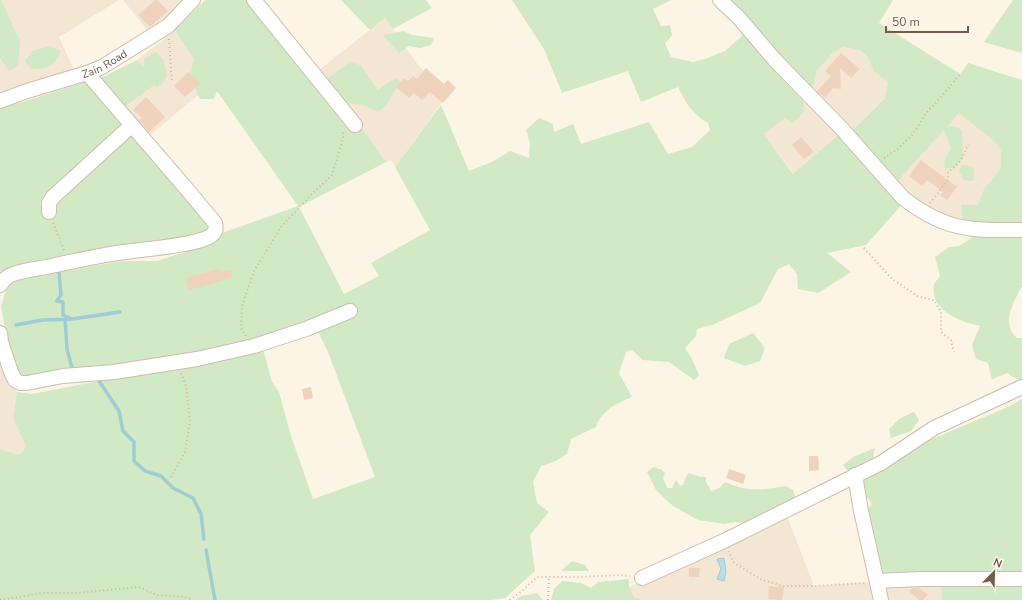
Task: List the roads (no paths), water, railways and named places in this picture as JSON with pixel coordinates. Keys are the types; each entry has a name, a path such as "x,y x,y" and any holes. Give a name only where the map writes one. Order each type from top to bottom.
{"street":[{"name":"Zain Road","path":"0,101 27,90 87,73 102,67 122,56 168,26 193,0"},
{"path":"254,0 352,121"},
{"path":"720,0 740,19 774,59 842,129 903,198 923,211 950,224 965,228 1022,230"},
{"path":"0,285 11,275 69,262 194,242 207,238 213,234 216,228 215,223 207,212 87,73"},
{"path":"49,212 49,203 53,197 132,125"},
{"path":"0,333 1,342 10,372 15,380 20,383 34,382 64,376 114,372 176,363 254,346 306,329 350,311"},
{"path":"642,578 724,541 881,463 934,428 1022,387"},
{"path":"855,475 861,512 881,600"},
{"path":"877,581 921,579 1022,579"}],"water":[{"path":"724,558 726,571 724,581 717,579 721,569 717,559"}],"waterway":[{"path":"59,273 61,295 57,301 63,302 63,315 70,318"},
{"path":"16,325 43,320 72,319 120,312"},
{"path":"65,319 67,349 72,368"},
{"path":"99,381 119,411 123,431 134,442 134,461 145,471 161,476 173,488 193,498 201,514 204,539"},
{"path":"206,550 215,600"}]}
